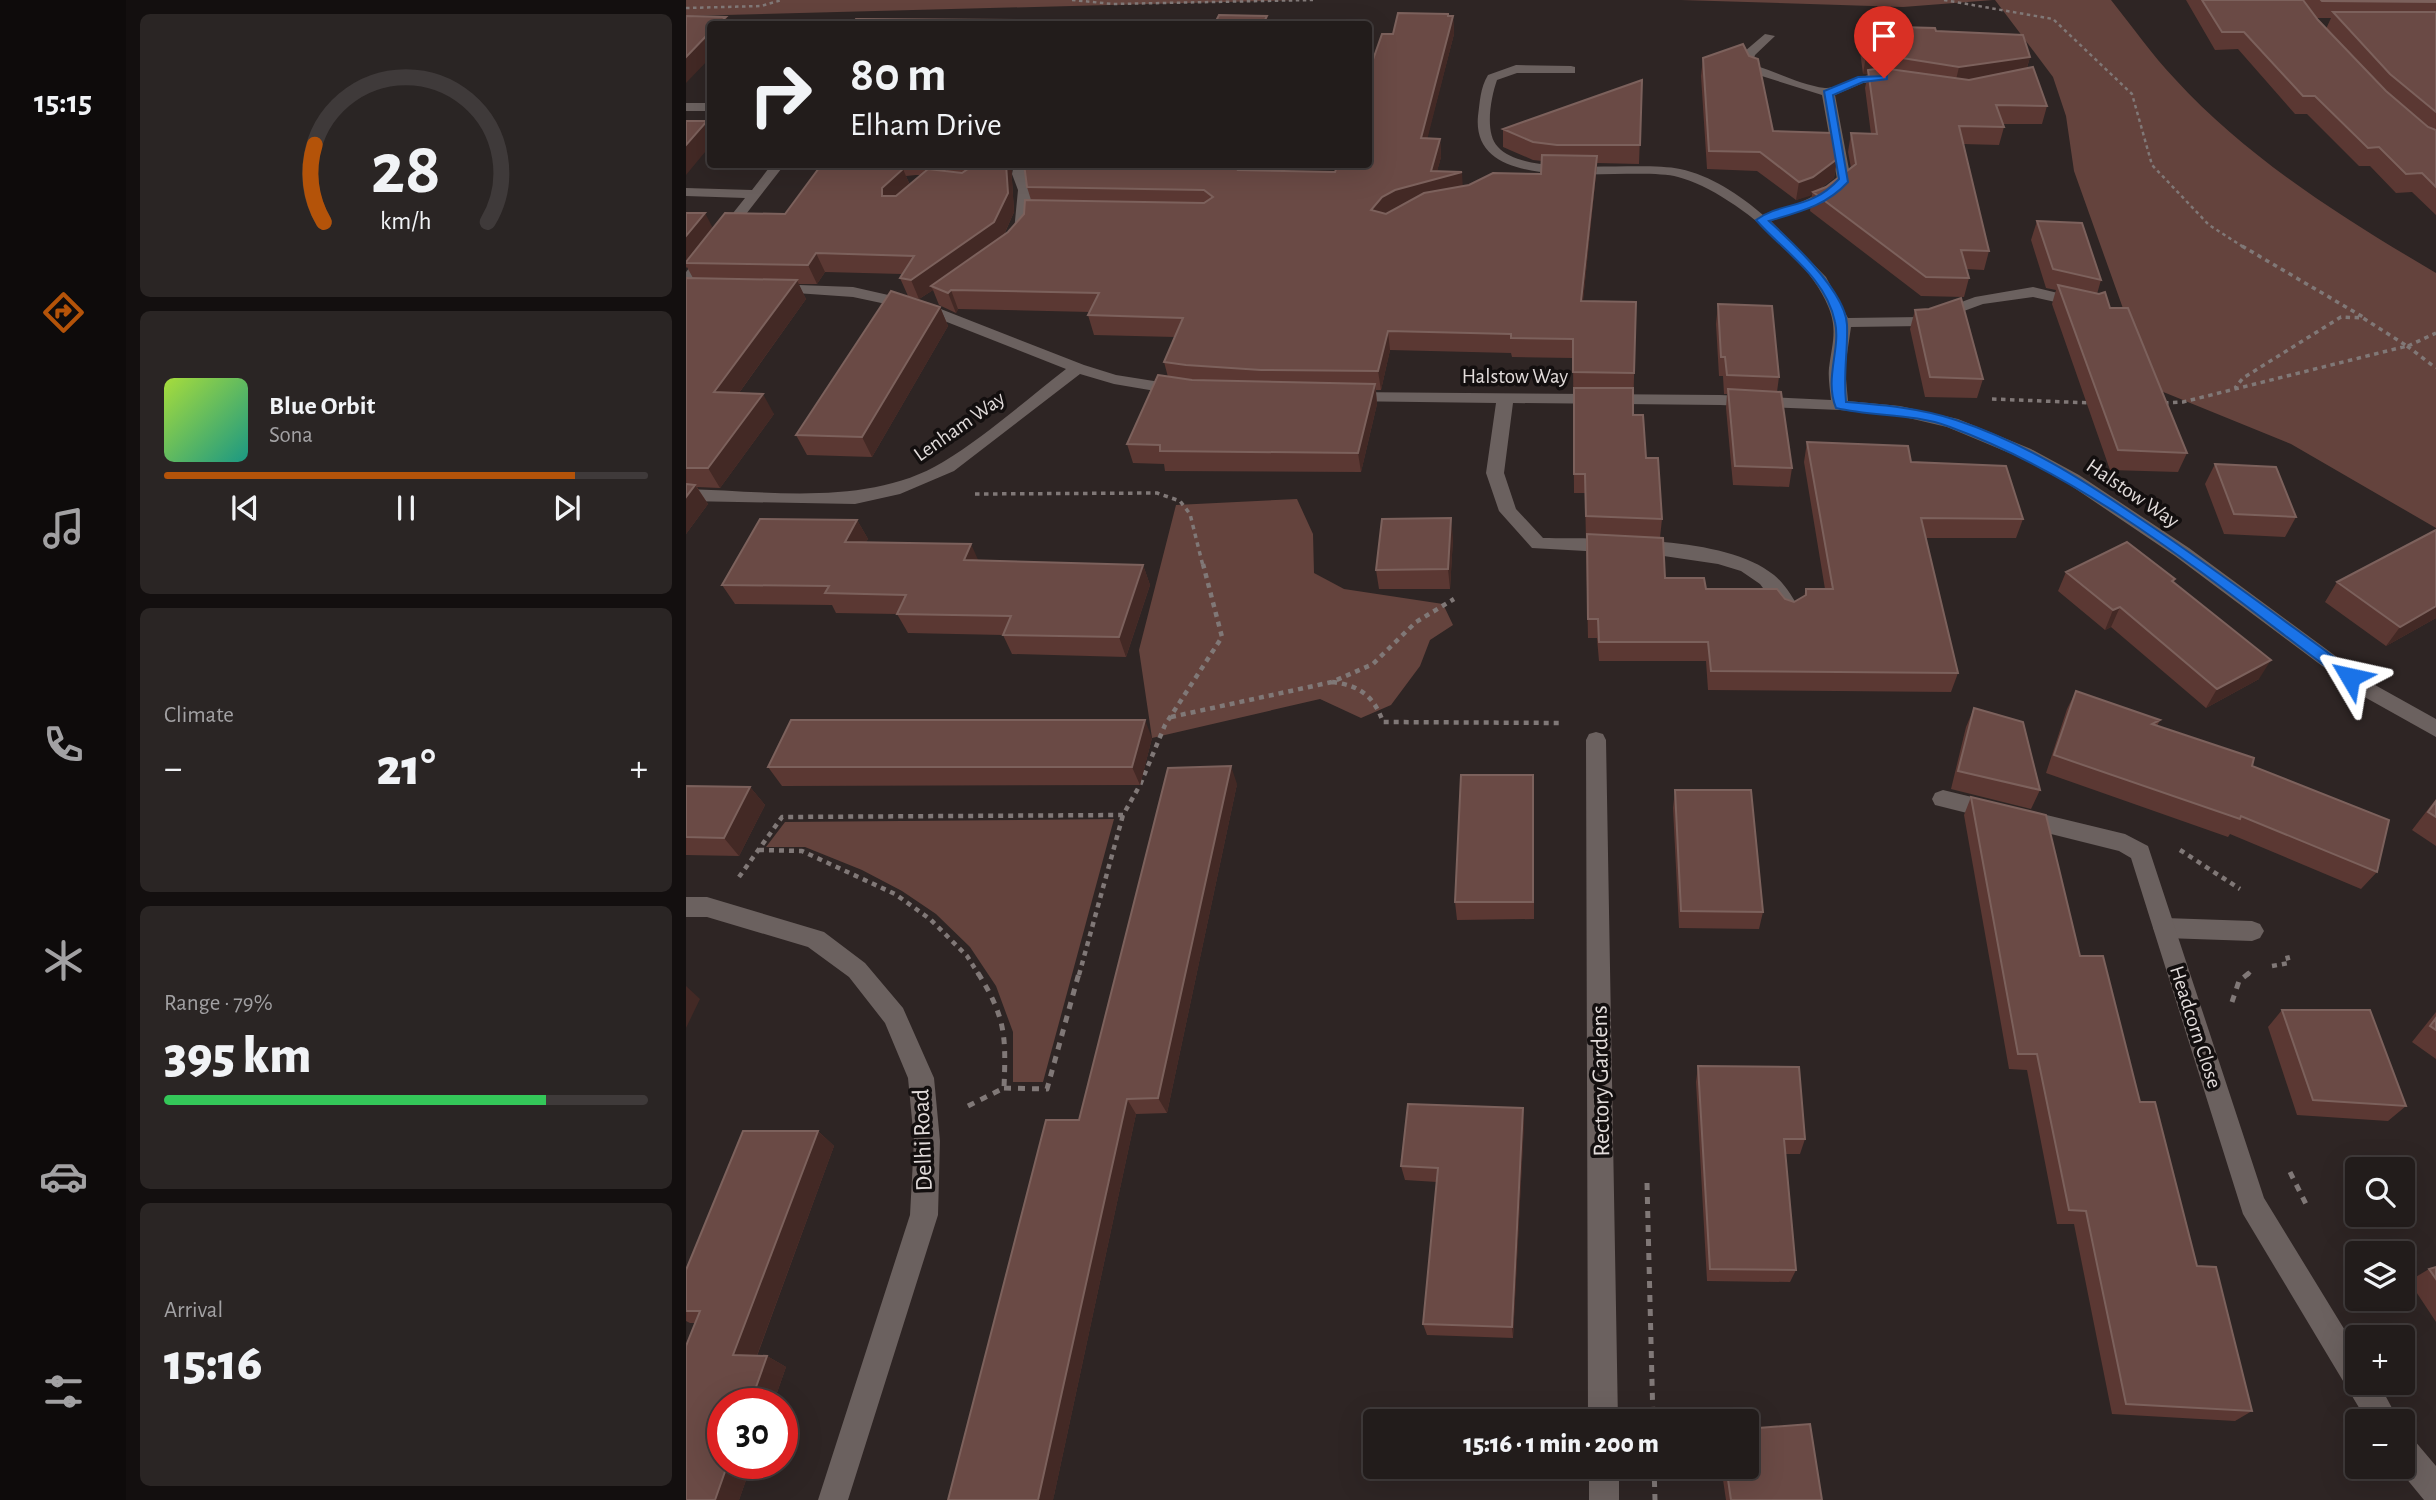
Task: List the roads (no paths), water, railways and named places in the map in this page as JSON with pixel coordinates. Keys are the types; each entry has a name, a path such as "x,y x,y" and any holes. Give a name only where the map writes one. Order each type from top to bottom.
{"street":[{"path":"1769,36 1749,54 1746,62 1753,69 1828,93 1861,79 1884,78 1914,83"},
{"path":"1571,70 1516,69 1492,78 1483,126 1486,140 1496,152 1516,162 1541,168 1662,170 1682,174 1727,196 1761,220 1803,257 1831,299 1842,322 1837,371 1840,405"},
{"path":"1761,220 1810,205 1831,194 1844,180 1828,93"},
{"path":"686,107 707,107"},
{"path":"1499,173 1516,162"},
{"path":"690,287 776,168"},
{"path":"1008,246 1021,231 1031,212 1019,174 1020,168"},
{"path":"686,192 757,194"},
{"path":"748,288 853,292 923,307 1078,368 1114,379 1197,392"},
{"path":"1842,322 1892,324 1923,321 1980,300 2033,292 2093,306"},
{"path":"923,307 940,295"},
{"name":"Lenham Way","path":"686,495 855,498 924,479 948,467 1078,368"},
{"name":"Halstow Way","path":"1335,397 1720,400 1840,405 1900,411 1952,423 2025,453 2073,479 2182,552 2368,690 2436,729"},
{"path":"1505,399 1495,473 1508,511 1538,544 1668,549 1730,561 1766,579 1791,611"},
{"name":"Rectory Gardens","path":"1596,740 1603,1409"},
{"name":"Headcorn Close","path":"1943,799 2125,843 2140,853 2253,1205 2345,1357"},
{"name":"Delhi Road","path":"686,907 707,907 758,920 816,939 827,947 857,970 894,1016 921,1078 928,1141 924,1216 833,1500"},
{"path":"2165,928 2252,931"},
{"path":"2415,1465 2436,1490"},
{"path":"1604,1479 1604,1500"}]}
